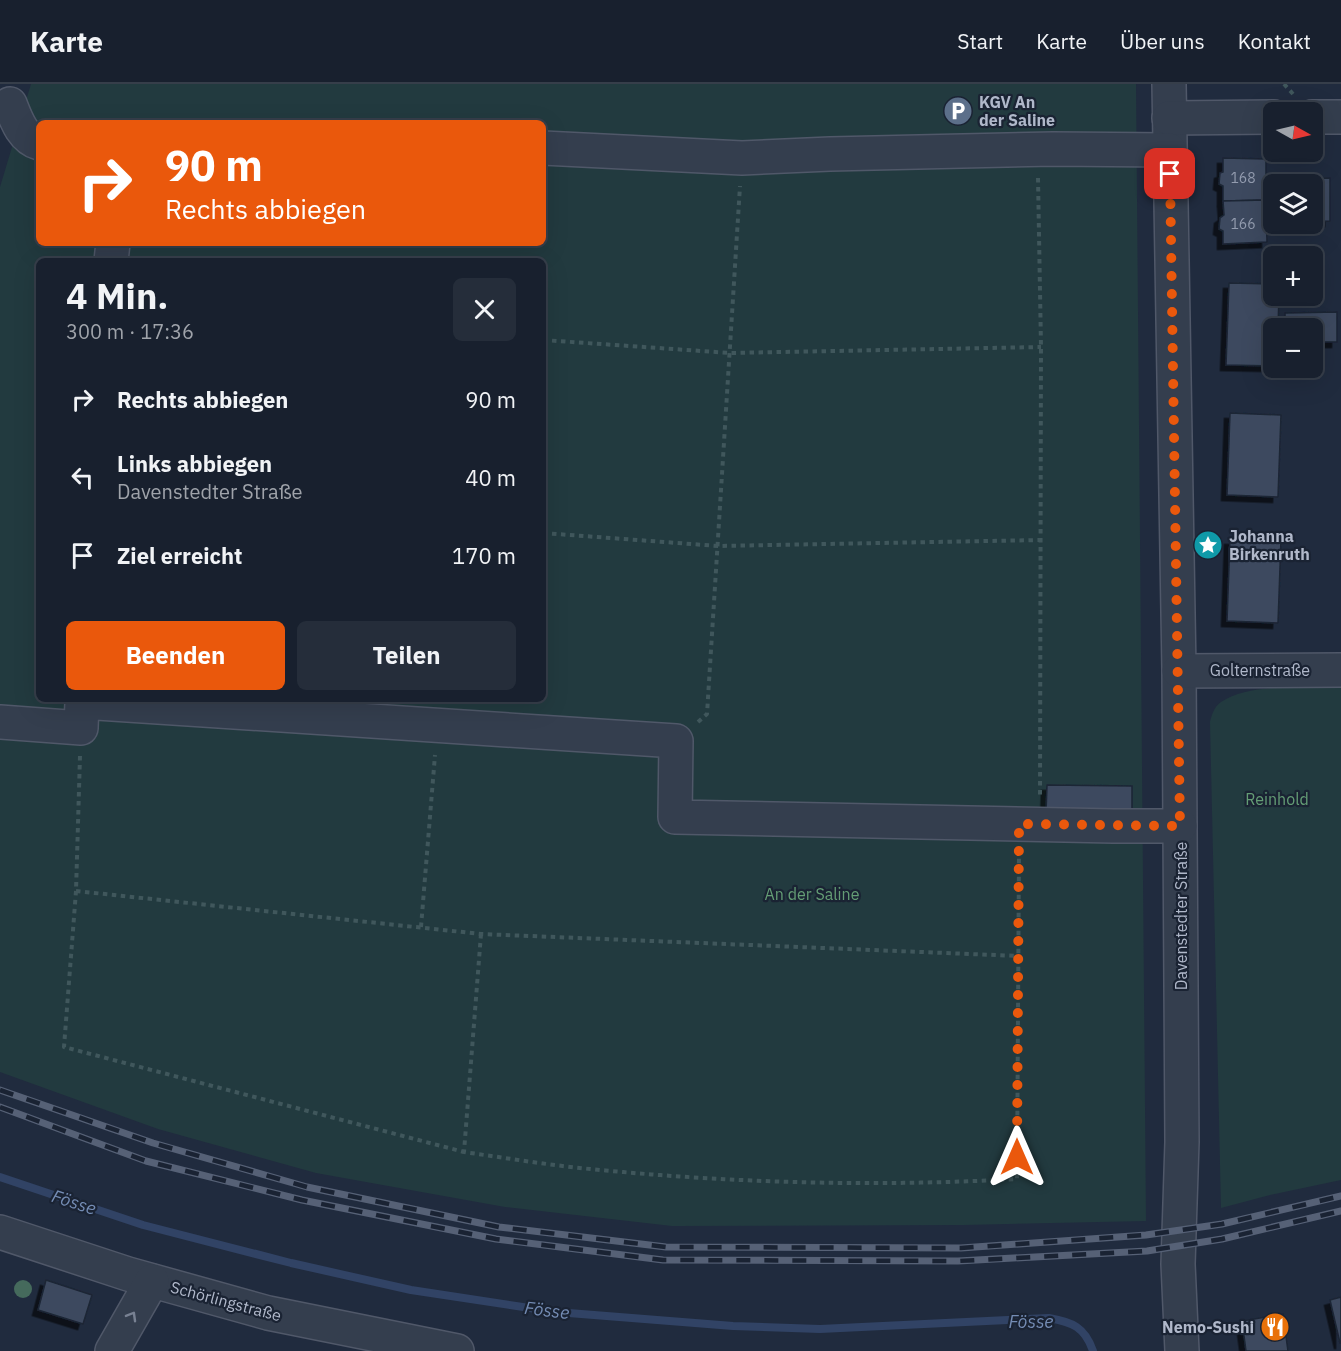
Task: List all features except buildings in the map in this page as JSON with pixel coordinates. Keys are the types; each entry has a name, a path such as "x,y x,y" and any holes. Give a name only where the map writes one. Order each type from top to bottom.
{"street":[{"name":"Davenstedter Straße","path":"1169,84 1179,671 1182,1142 1178,1263 1182,1351"},
{"path":"10,104 20,127 32,141 36,142"},
{"path":"1169,118 1263,117"},
{"path":"1323,117 1341,117"},
{"path":"546,148 742,158 830,153 1169,150"},
{"name":"Golternstraße","path":"1179,671 1341,670"},
{"path":"0,722 82,710 437,725 676,741 675,817 1180,826"},
{"name":"Schörlingstraße","path":"0,1232 152,1281 268,1314 457,1351"},
{"path":"107,1350 152,1281"}],"path":[{"path":"82,710 76,891 64,1047 464,1152 589,1169 745,1181 938,1184 1017,1179 1018,956 1030,824 1040,540 1041,347 1037,150"},
{"path":"676,741 707,714 742,158"},
{"path":"546,340 730,353 1041,347"},
{"path":"546,533 718,546 1040,540"},
{"path":"421,927 437,725"},
{"path":"76,891 481,934 1018,956"},
{"path":"464,1152 481,934"}],"green space":[{"name":"An der Saline","path":"31,84 1136,84 1146,1221 964,1225 672,1226 505,1207 316,1173 158,1129 0,1072 0,187"},
{"name":"Reinhold","path":"1296,687 1341,688 1341,1180 1221,1208 1210,722 1215,708 1221,702 1247,691"}],"waterway":[{"name":"Fösse","path":"0,1177 143,1225 291,1263 411,1290 556,1312 733,1326 820,1329 1049,1318 1077,1327 1086,1336 1093,1351"}],"railway":[{"path":"0,1090 153,1143 307,1187 499,1227 666,1247 961,1248 1146,1235 1222,1224 1341,1196"},
{"path":"0,1107 146,1161 302,1200 496,1239 663,1260 958,1261 1147,1251 1222,1239 1341,1211"}],"place":[{"name":"KGV An der Saline","path":"958,111"},
{"name":"Johanna Birkenruth","path":"1208,545"},
{"name":"Nemo-Sushi","path":"1275,1327"}],"route":[{"path":"1017,1157 1019,824 1180,826 1170,174"}]}
